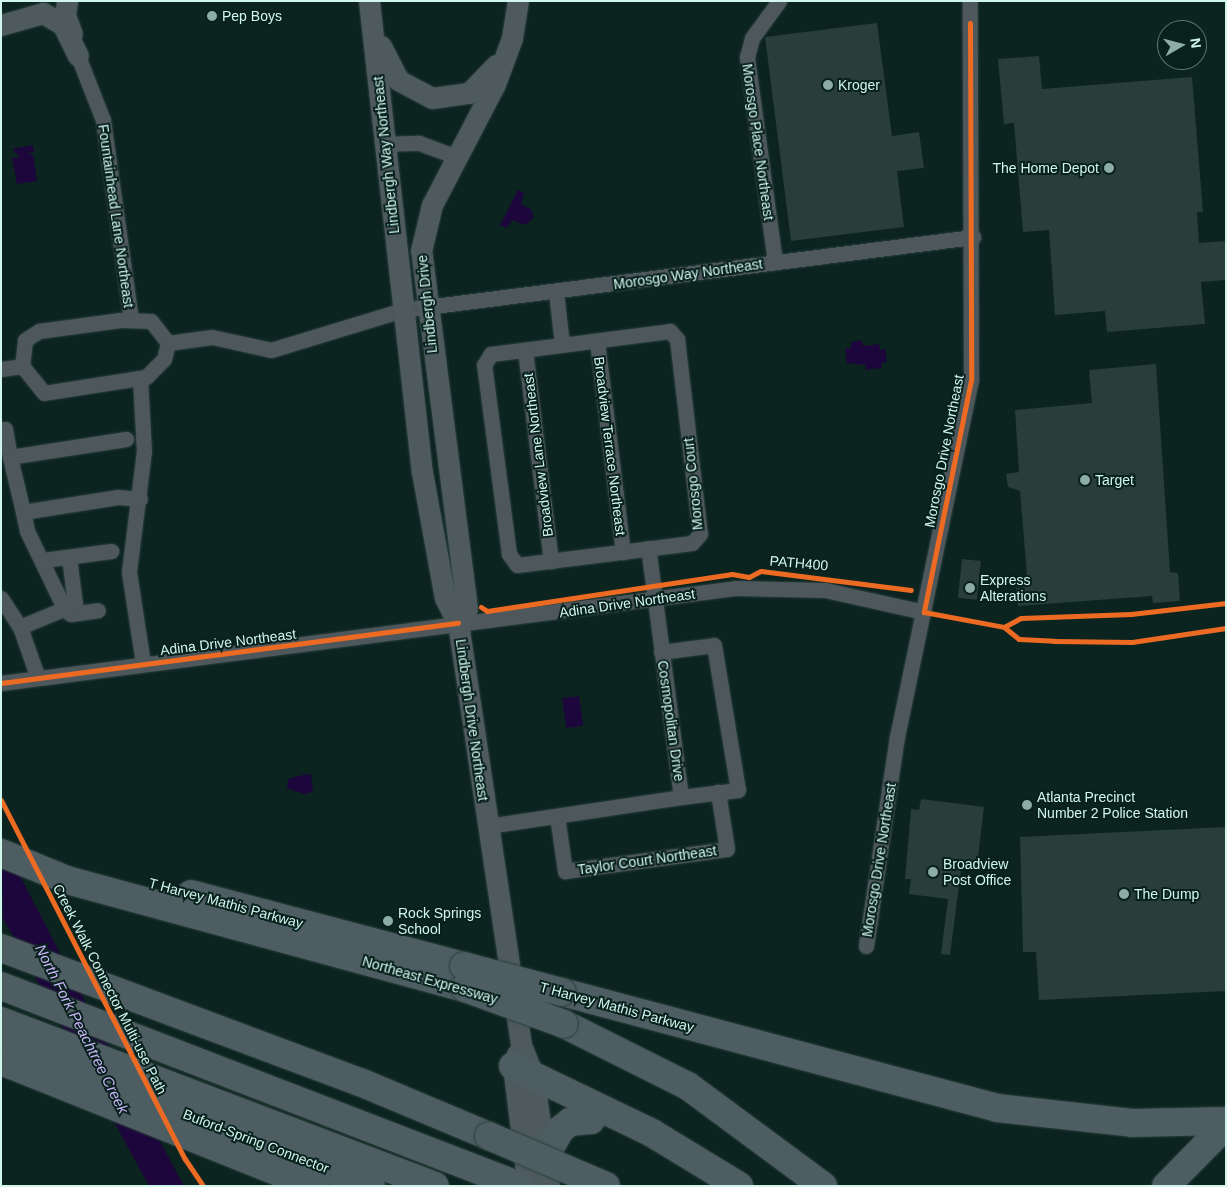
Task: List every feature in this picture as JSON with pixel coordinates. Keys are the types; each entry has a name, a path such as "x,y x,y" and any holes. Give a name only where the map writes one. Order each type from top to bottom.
{"highway":[{"name":"T Harvey Mathis Parkway","path":"8,855 48,856 464,977 562,992 997,1108 1132,1123 1226,1121"},
{"name":"Northeast Expressway","path":"8,855 67,880 464,977 688,1086 823,1186"},
{"path":"1,948 360,1082 606,1186"},
{"path":"2,987 520,1186"},
{"path":"8,1040 176,1086 435,1186"},
{"name":"Buford-Spring Connector","path":"8,1040 38,1076 314,1186"},
{"name":"Buford-Spring Connector","path":"8,1040 190,1116 371,1186"},
{"path":"523,1073 591,1120 706,1186"},
{"path":"523,1073 652,1133 739,1186"},
{"path":"544,1159 560,1130 570,1122 591,1120"},
{"path":"1166,1186 1226,1126"}],"main road":[{"path":"1,12 31,1"},
{"path":"67,1 65,15 78,56"},
{"name":"Lindbergh Way Northeast","path":"369,1 374,27 384,149 403,310"},
{"name":"Lindbergh Drive","path":"458,623 466,606 426,307 421,251 432,205 495,84 512,38 518,1"},
{"path":"1,25 43,13 63,25 78,56"},
{"path":"374,27 386,62 398,80 432,98 458,96 480,86 512,38"},
{"name":"Lindbergh Drive Northeast","path":"403,310 426,490 445,598 458,623 488,826 523,1073 528,1186"},
{"name":"Lindbergh Drive Northeast","path":"523,1073 549,1186"}],"street":[{"name":"Morosgo Place Northeast","path":"775,262 747,58 752,38 779,1"},
{"name":"Morosgo Drive Northeast","path":"866,946 897,737 971,380 973,237 970,1"},
{"name":"Fountainhead Lane Northeast","path":"78,56 103,120 131,320"},
{"path":"384,149 420,152 454,162"},
{"name":"Morosgo Way Northeast","path":"168,342 212,337 271,350 403,310 556,292 973,237"},
{"path":"556,292 562,345"},
{"path":"131,320 151,321 168,342 164,359 140,378 44,393 22,366 25,340 39,331 131,320"},
{"name":"Morosgo Court","path":"670,331 677,340 700,534 692,543 518,565 509,554 484,365 491,354 597,341 670,331"},
{"name":"Broadview Terrace Northeast","path":"597,341 623,552"},
{"name":"Broadview Lane Northeast","path":"525,350 551,561"},
{"path":"1,369 22,366"},
{"path":"140,378 144,451 140,499 129,572 143,664"},
{"path":"1,430 5,429 27,531 43,560 65,610 70,614 98,610"},
{"path":"10,457 126,439"},
{"path":"23,512 118,497 140,499"},
{"name":"Cosmopolitan Drive","path":"488,826 681,798 648,548"},
{"path":"43,560 111,551"},
{"path":"20,627 65,610 75,604 69,557"},
{"name":"Adina Drive Northeast","path":"1,683 458,623 654,600 735,588 795,587 924,612"},
{"path":"1,598 20,627 38,678"},
{"path":"661,652 714,645 738,790 681,798"},
{"name":"Taylor Court Northeast","path":"557,816 565,871 727,849 718,792"}],"water":[{"path":"33,145 34,152 27,153 33,155 37,181 17,184 12,158 20,157 12,149"},
{"path":"518,190 524,193 521,204 532,210 533,219 524,225 513,220 506,228 500,225"},
{"path":"862,340 863,346 879,344 880,350 885,349 887,362 881,363 882,368 866,370 865,365 847,363 845,349 851,348 851,342"},
{"path":"579,696 583,726 566,728 562,698"},
{"path":"307,774 311,775 313,792 304,794 287,788 288,779"},
{"name":"North Fork Peachtree Creek","path":"1,839 91,1013 184,1186 149,1186 3,918"}],"building":[{"name":"Kroger","path":"877,23 892,136 919,132 924,168 897,171 904,227 791,241 765,37"},
{"name":"The Home Depot","path":"1039,56 1042,89 1192,77 1203,212 1197,212 1199,243 1226,241 1226,280 1201,282 1205,324 1107,332 1105,311 1055,315 1049,230 1023,232 1014,123 1004,124 998,59"},
{"name":"Target","path":"1156,364 1170,572 1178,573 1180,601 1153,603 1152,596 1018,606 1016,588 1028,587 1020,491 1008,487 1006,474 1019,472 1015,410 1092,403 1089,370"},
{"path":"962,559 981,561 977,600 958,598"},
{"name":"Broadview Post Office","path":"921,799 984,807 977,865 962,863 950,955 941,954 948,899 909,894 911,879 905,879 911,809 919,810"},
{"name":"The Dump","path":"1226,827 1226,991 1039,1000 1036,952 1023,952 1020,837"}],"cycle path":[{"path":"970,23 971,380 924,612 1004,627 1019,639 1054,641 1132,642 1226,628"},
{"name":"PATH400","path":"481,607 487,611 732,574 749,577 761,571 911,590"},
{"path":"1004,627 1021,618 1131,614 1226,603"},
{"path":"1,683 458,623"},
{"name":"Creek Walk Connector Multi-use Path","path":"1,800 185,1159 203,1186"}],"place":[{"name":"Pep Boys","path":"212,16"},
{"name":"Kroger","path":"828,85"},
{"name":"The Home Depot","path":"1109,168"},
{"name":"Target","path":"1085,480"},
{"name":"Express Alterations","path":"970,588"},
{"name":"Atlanta Precinct Number 2 Police Station","path":"1027,805"},
{"name":"Broadview Post Office","path":"933,872"},
{"name":"The Dump","path":"1124,894"},
{"name":"Rock Springs School","path":"388,921"}]}
